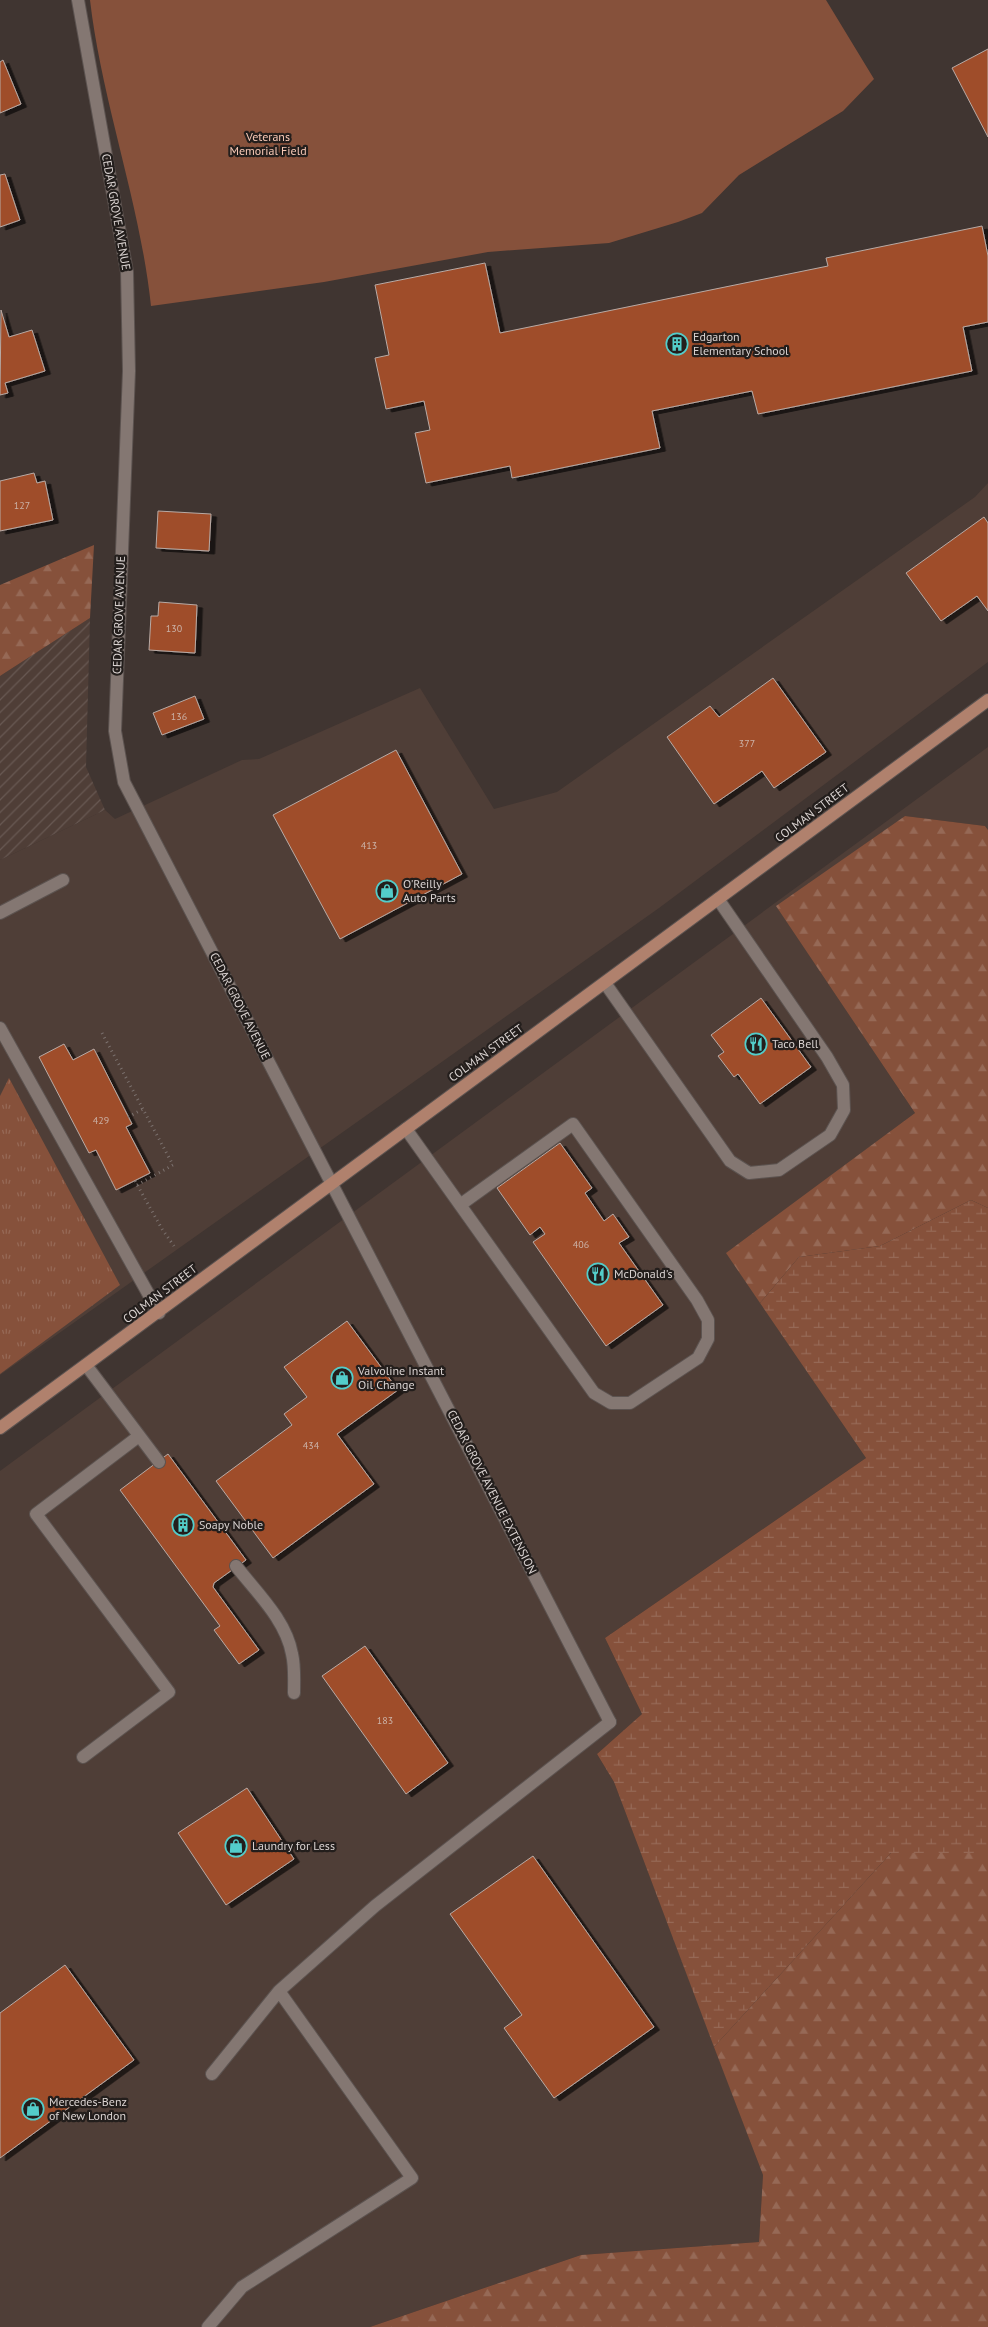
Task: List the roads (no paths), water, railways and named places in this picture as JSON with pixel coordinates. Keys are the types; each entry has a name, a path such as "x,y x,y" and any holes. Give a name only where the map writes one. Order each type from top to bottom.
{"main road":[{"name":"COLMAN STREET","path":"0,1428 159,1313 988,700"}],"street":[{"name":"CEDAR GROVE AVENUE","path":"78,0 127,272 129,371 115,731 124,782 332,1184"},
{"path":"0,913 64,880"},
{"path":"605,983 730,1161 749,1173 779,1170 830,1135 844,1110 842,1086 827,1057 718,899"},
{"path":"0,1028 159,1313"},
{"path":"406,1129 460,1205 594,1393 611,1404 630,1403 698,1358 708,1339 708,1320 697,1300 573,1124 460,1205"},
{"name":"CEDAR GROVE AVENUE EXTENSION","path":"279,1990 375,1906 610,1722 332,1184"},
{"path":"86,1365 159,1462"},
{"path":"83,1757 169,1692 36,1514 139,1436"},
{"path":"236,1566 274,1614 286,1633 292,1654 294,1693"},
{"path":"208,2327 242,2287 412,2178 279,1990 212,2074"}],"place":[{"name":"Edgarton Elementary School","path":"677,344"},
{"name":"O'Reilly Auto Parts","path":"387,891"},
{"name":"Taco Bell","path":"756,1044"},
{"name":"McDonald's","path":"598,1274"},
{"name":"Valvoline Instant Oil Change","path":"342,1378"},
{"name":"Soapy Noble","path":"183,1525"},
{"name":"Laundry for Less","path":"236,1846"},
{"name":"Mercedes-Benz of New London","path":"33,2109"}],"park label":[{"name":"Veterans Memorial Field","path":"268,144"}]}
